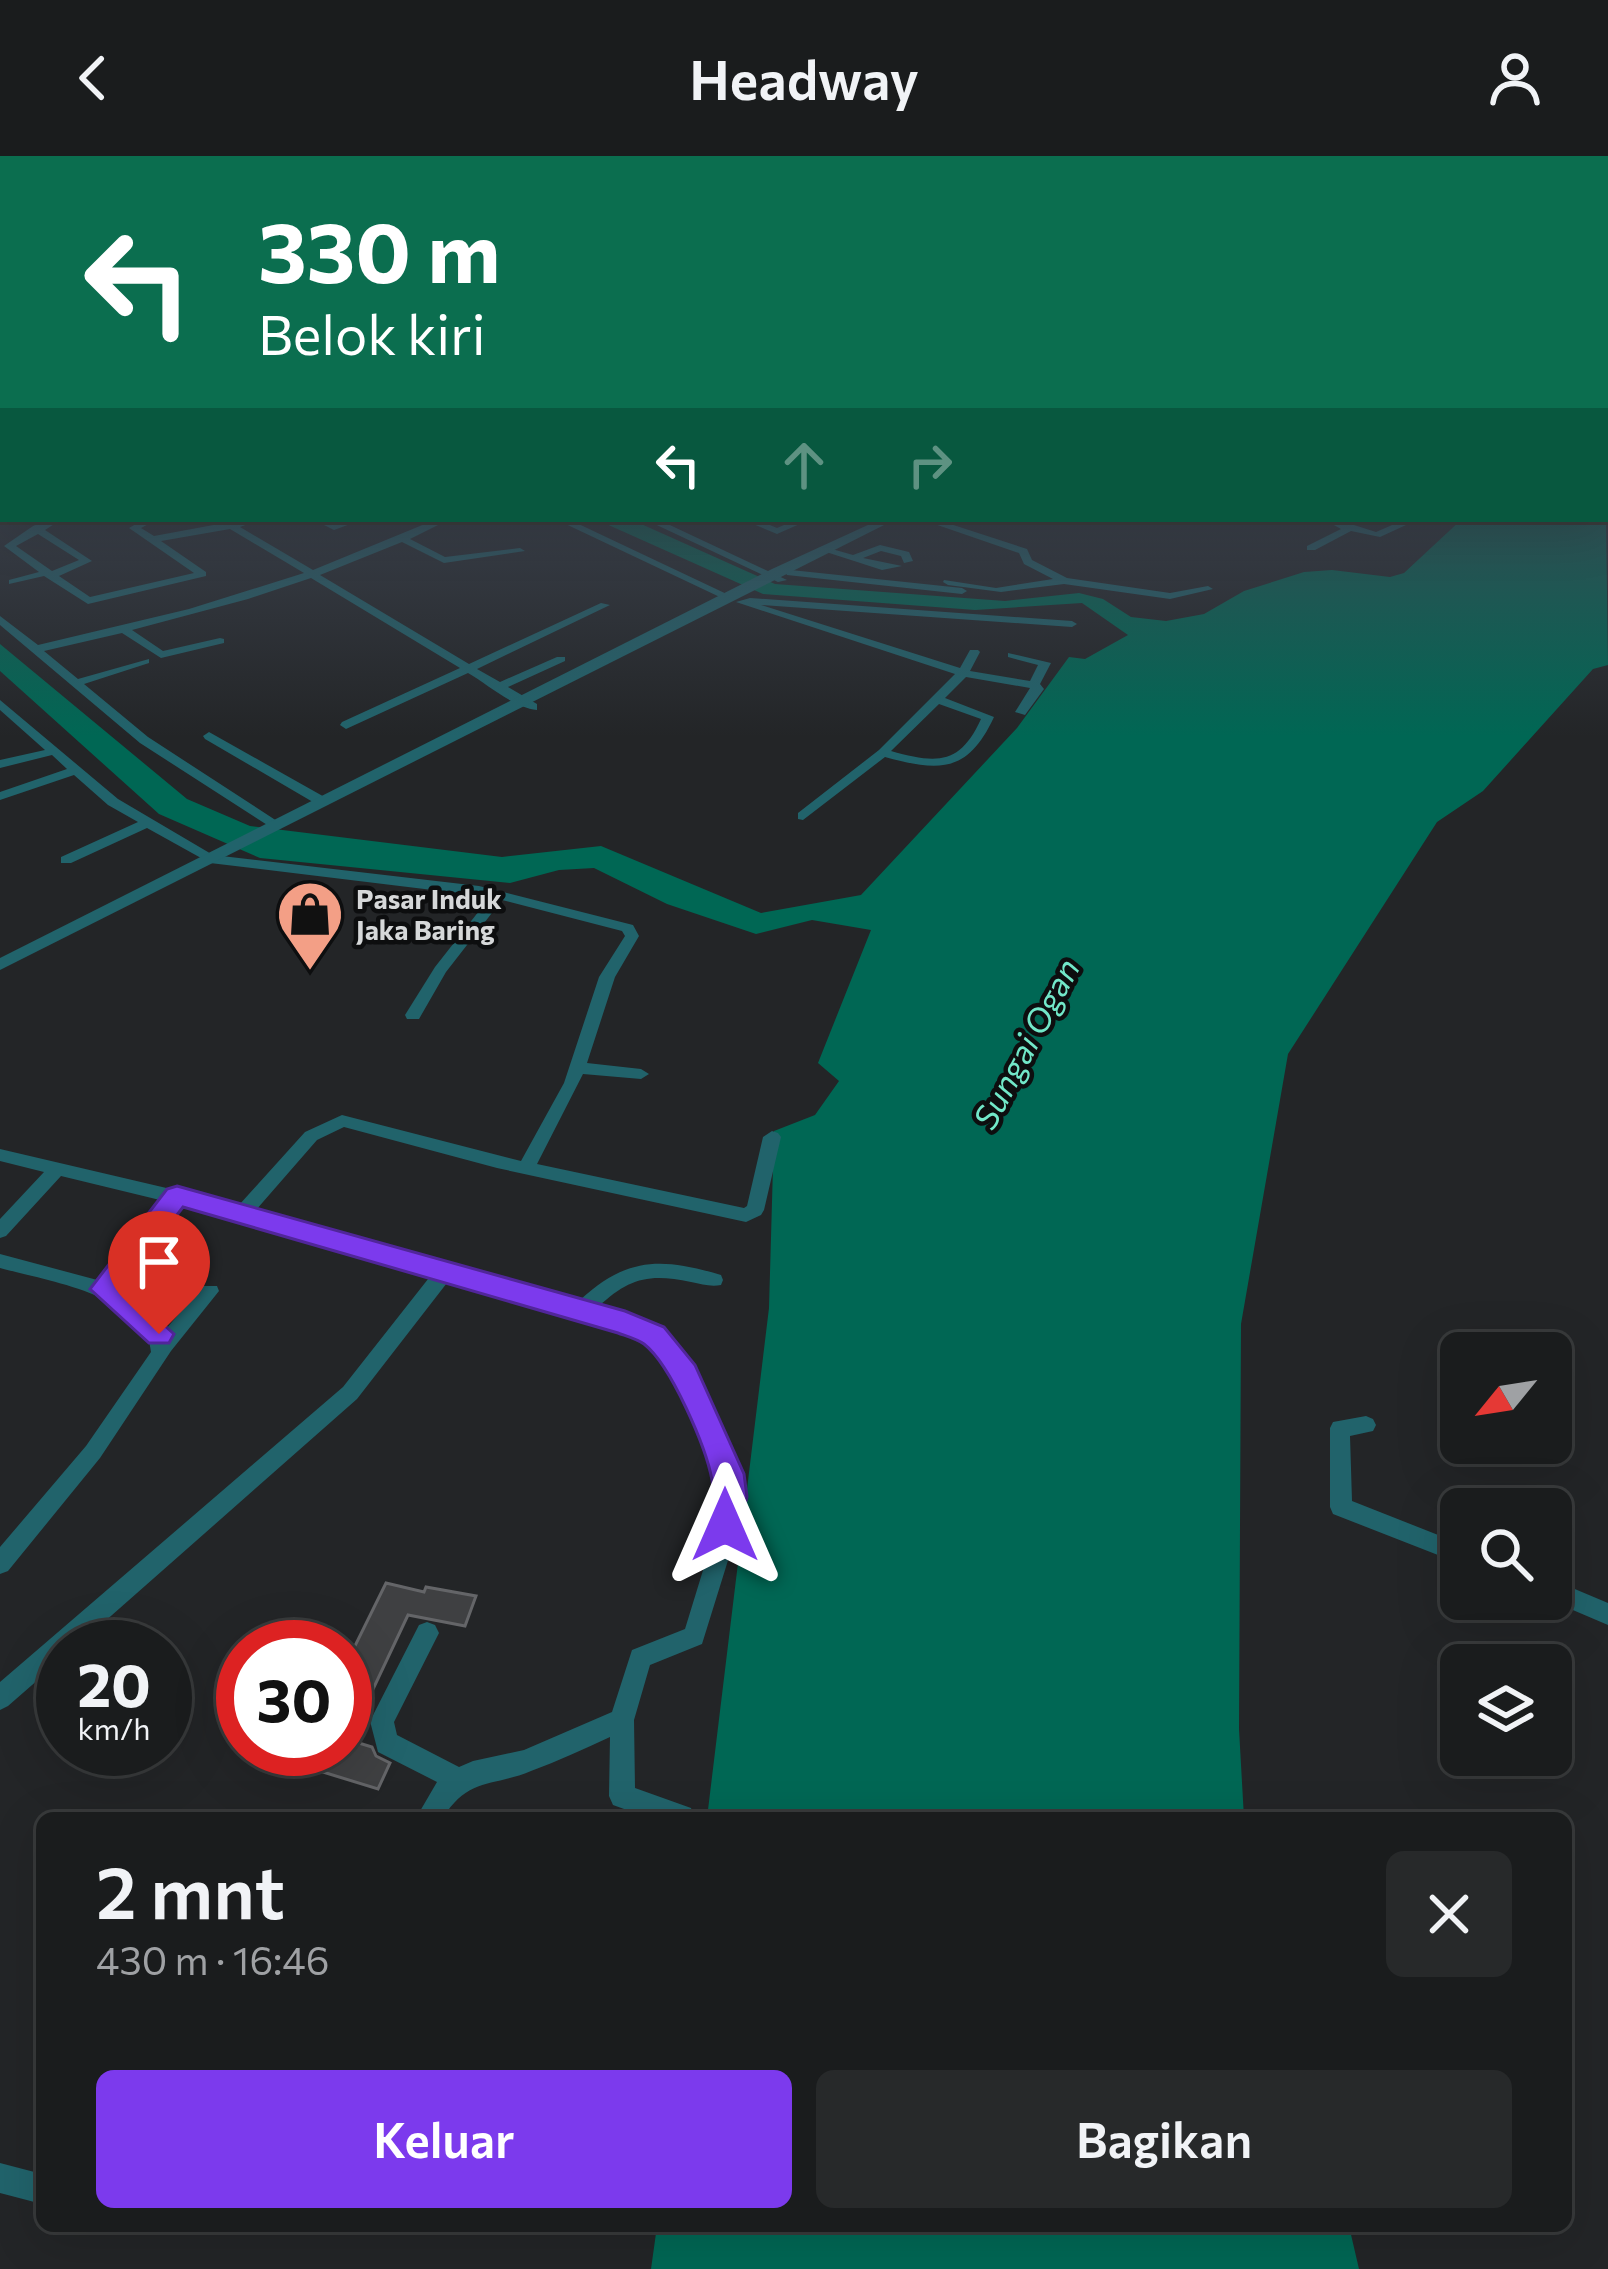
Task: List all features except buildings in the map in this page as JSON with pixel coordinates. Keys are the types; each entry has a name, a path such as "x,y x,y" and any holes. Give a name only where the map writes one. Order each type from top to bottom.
{"street":[{"path":"19,540 9,546 82,598 192,565 153,540"},
{"path":"13,583 87,561 54,540"},
{"path":"255,540 528,705"},
{"path":"36,649 125,630 312,574 401,540"},
{"path":"404,540 444,560 520,551"},
{"path":"608,540 743,597 963,674 1034,685 1038,689 1021,712"},
{"path":"698,540 781,575 962,591"},
{"path":"705,540 781,575"},
{"path":"277,828 743,597 847,540"},
{"path":"988,540 1023,551 1028,562 1064,581"},
{"path":"1311,548 1330,540"},
{"path":"825,550 853,559 903,564 905,554 885,548 853,559"},
{"path":"941,589 953,580 996,589 1064,581 1171,596 1208,589"},
{"path":"743,597 1072,624"},
{"path":"346,725 605,605"},
{"path":"0,619 144,740 277,828"},
{"path":"125,630 160,655 220,641"},
{"path":"803,816 939,700 963,674 974,652"},
{"path":"1012,655 1045,663 1034,685"},
{"path":"497,688 561,659"},
{"path":"76,683 145,661"},
{"path":"883,752 934,767 957,759 988,717 939,700"},
{"path":"0,976 323,802 528,705"},
{"path":"3,712 18,730 146,823 226,856 500,894 594,916 632,931 598,1000 578,1068 526,1168"},
{"path":"209,736 323,802"},
{"path":"0,764 51,752"},
{"path":"1,796 74,770"},
{"path":"66,860 146,823"},
{"path":"0,965 226,856"},
{"path":"413,1015 440,970 500,894"},
{"path":"578,1068 641,1074"},
{"path":"243,1214 310,1136 335,1122 367,1125 526,1168 746,1215 755,1210 763,1189 772,1137"},
{"path":"0,1155 177,1196 584,1310 654,1335 671,1351 730,1485 719,1554 697,1631 687,1642 640,1658 622,1720 622,1796 668,1812"},
{"path":"0,1231 57,1169"},
{"path":"105,1289 177,1196"},
{"path":"0,1261 105,1289 143,1317 159,1334 163,1347"},
{"path":"584,1310 618,1278 646,1267 714,1280"},
{"path":"88,1620 350,1393 445,1271"},
{"path":"0,1564 93,1452 163,1347 210,1291"},
{"path":"1366,1425 1340,1428 1341,1507 1440,1546"},
{"path":"1572,1599 1608,1614"},
{"path":"427,1633 382,1720 382,1732 387,1743 458,1780"},
{"path":"0,1698 36,1666"},
{"path":"433,1812 458,1780 567,1746 622,1720"},
{"path":"0,2178 36,2187"}],"water":[{"name":"Sungai Ogan","path":"641,540 676,540 775,584 1005,601 1079,593 1103,599 1131,617 1166,621 1204,614 1244,591 1304,572 1332,570 1390,577 1404,573 1440,540 1606,540 1608,665 1593,669 1483,791 1437,822 1288,1054 1241,1324 1239,1729 1244,1812 708,1812 769,1308 774,1131 815,1115 839,1081 818,1063 871,930 812,920 756,934 667,904 594,868 559,870 510,883 260,858 159,814 0,671 0,644 187,799 250,826 502,857 601,846 761,913 861,895 1017,728 1069,657 1085,659 1128,635 1082,603 975,610 763,594"},
{"path":"656,2232 1350,2232 1359,2269 651,2269"}],"place":[{"name":"Pasar Induk Jaka Baring","path":"310,973"}],"route":[{"path":"159,1334 105,1289 177,1196 625,1323 654,1335 680,1365 728,1474 731,1497 725,1525"}]}
